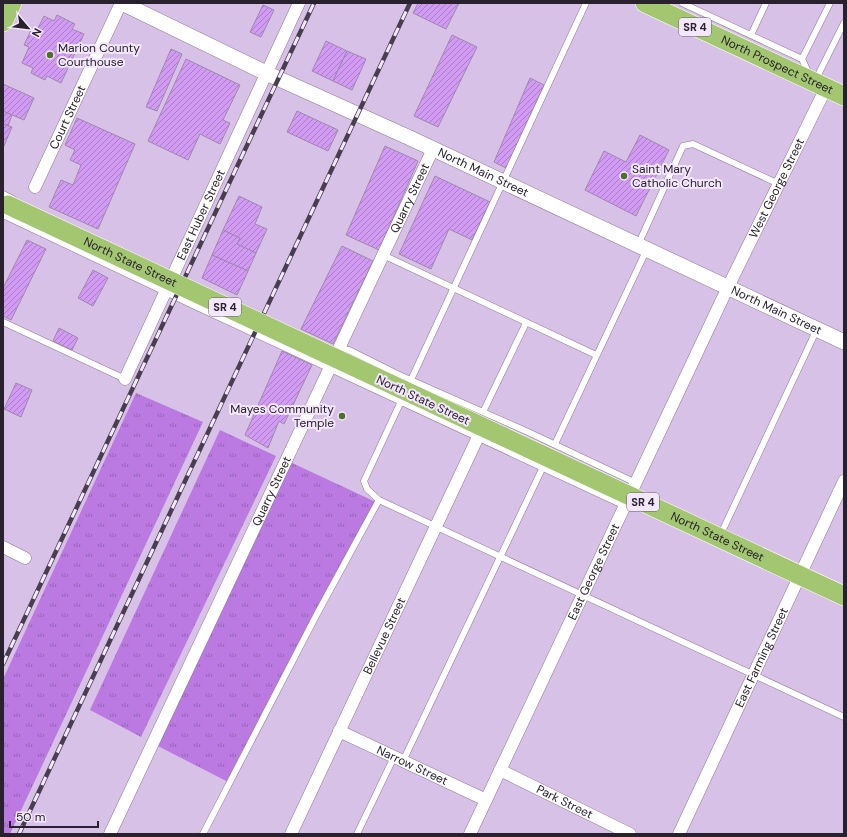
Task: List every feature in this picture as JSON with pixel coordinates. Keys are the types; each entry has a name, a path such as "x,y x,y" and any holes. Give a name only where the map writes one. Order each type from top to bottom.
{"main road":[{"path":"3,22 12,3"},
{"name":"North Prospect Street","path":"645,3 748,43 820,85 844,96"},
{"name":"North State Street","path":"7,204 844,596"}],"street":[{"name":"North Main Street","path":"121,3 266,73 433,149 844,342"},
{"name":"Court Street","path":"35,187 121,3"},
{"name":"East Huber Street","path":"125,379 299,3"},
{"name":"West George Street","path":"728,287 779,184 820,85"},
{"name":"Quarry Street","path":"110,834 330,368 335,348 383,255 433,149"},
{"name":"East George Street","path":"470,834 728,287"},
{"name":"Bellevue Street","path":"291,834 478,438"},
{"name":"East Farming Street","path":"679,834 844,481"},
{"path":"3,548 25,558"},
{"name":"Narrow Street","path":"339,731 486,800"},
{"name":"Park Street","path":"500,770 630,834"}],"lane":[{"path":"586,3 364,481 367,489 379,500 844,717"},
{"path":"682,3 748,43 802,59 820,85"},
{"path":"748,43 766,3"},
{"path":"802,59 830,3"},
{"path":"820,85 844,23"},
{"path":"555,444 643,247 683,146 693,144 779,184"},
{"path":"7,204 165,292 543,467 630,495"},
{"path":"94,238 229,301"},
{"path":"383,255 596,355"},
{"path":"3,322 125,379"},
{"path":"483,412 526,323"},
{"path":"719,538 816,329"},
{"path":"335,348 350,350 411,380 555,444 630,495"},
{"path":"357,834 398,759 543,467"},
{"path":"203,834 317,614 379,500"}],"green space":[{"path":"136,393 203,422 10,834 3,834 3,679"},
{"path":"220,430 276,456 141,737 90,710"},
{"path":"290,462 378,503 232,784 152,743"}],"building":[{"path":"418,3 459,3 446,29 413,13"},
{"path":"263,5 274,10 261,37 250,32"},
{"name":"Marion County Courthouse","path":"57,15 75,24 72,29 84,34 61,83 47,76 45,80 31,73 33,68 22,63 29,47 24,45 31,30 36,32 44,16 54,21"},
{"path":"452,35 477,47 438,127 414,116"},
{"path":"326,41 347,51 333,81 312,71"},
{"path":"171,49 182,54 157,111 146,107"},
{"path":"347,51 366,59 352,90 333,81"},
{"path":"186,59 240,85 223,120 230,123 220,144 200,134 188,160 148,141"},
{"path":"530,78 544,85 506,168 494,162"},
{"path":"3,84 34,98 24,120 3,111"},
{"path":"3,111 12,115 8,126 3,124"},
{"path":"297,111 338,130 328,151 287,132"},
{"path":"77,118 135,144 98,229 49,207 61,180 73,185 81,165 70,160 75,150 65,145"},
{"path":"3,124 12,127 3,148"},
{"name":"Saint Mary Catholic Church","path":"640,135 669,150 636,216 585,190 604,151 626,162"},
{"path":"385,146 418,161 379,250 346,235"},
{"path":"435,176 490,202 472,240 449,229 431,269 399,254"},
{"path":"239,196 262,207 255,224 267,229 256,253 237,244 240,238 223,230"},
{"path":"223,230 240,238 237,244 256,253 248,271 212,255"},
{"path":"27,240 46,249 11,320 3,316 3,288"},
{"path":"342,246 373,261 333,344 301,329"},
{"path":"212,255 248,271 237,295 202,278"},
{"path":"93,270 108,278 93,306 78,298"},
{"path":"59,328 78,338 72,350 53,341"},
{"path":"282,351 312,365 284,424 279,421 268,448 245,435"},
{"path":"16,383 32,390 21,417 4,409"}],"railway":[{"path":"3,664 314,3"},
{"path":"19,834 410,3"}],"place":[{"name":"Marion County Courthouse","path":"50,55"},
{"name":"Saint Mary Catholic Church","path":"624,176"},
{"name":"Mayes Community Temple","path":"342,416"}]}
